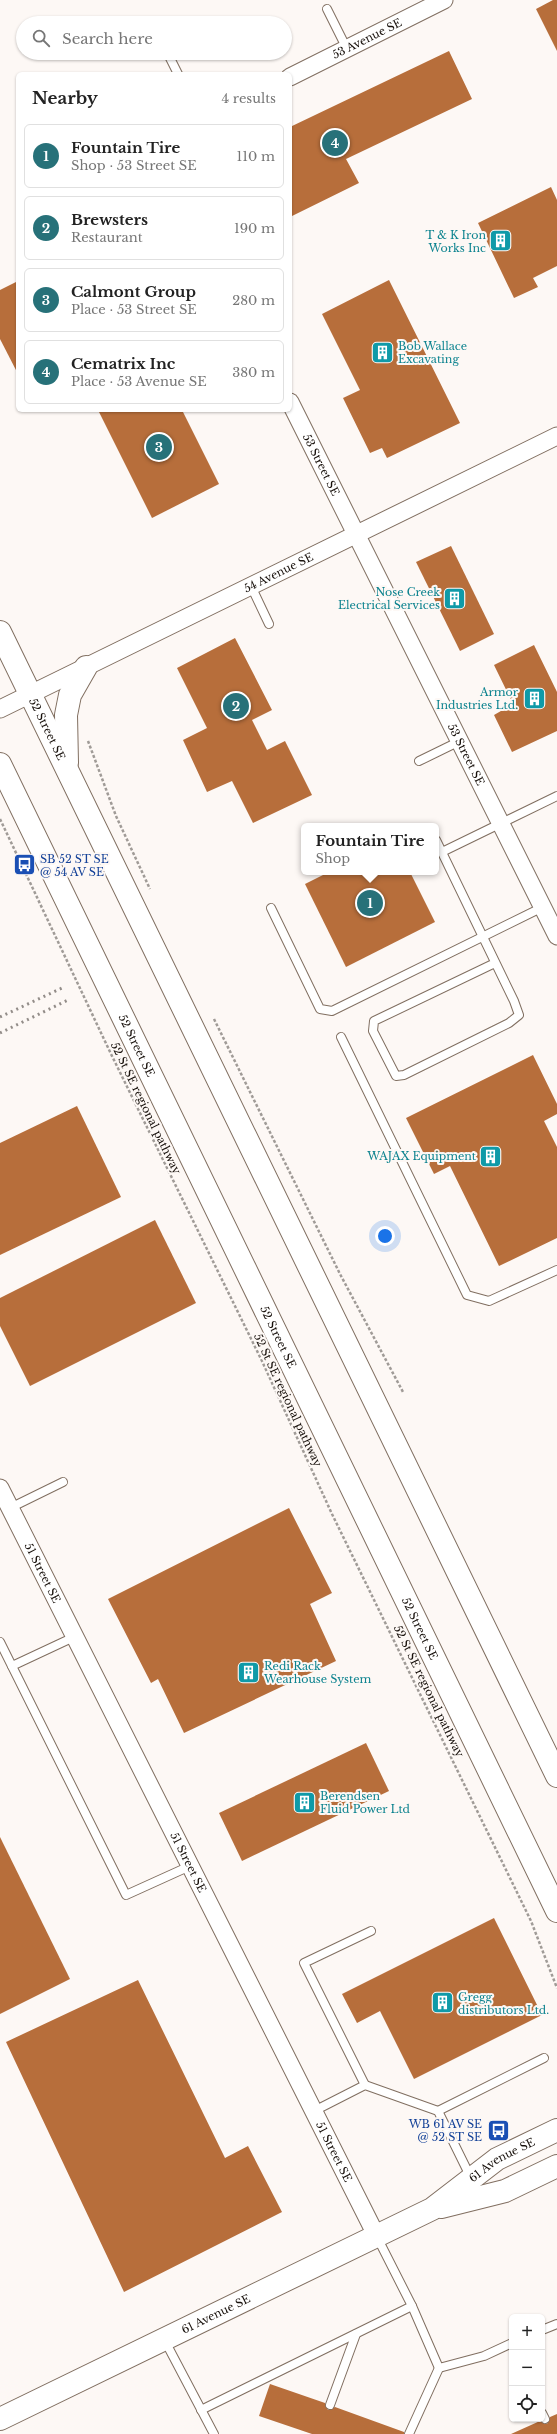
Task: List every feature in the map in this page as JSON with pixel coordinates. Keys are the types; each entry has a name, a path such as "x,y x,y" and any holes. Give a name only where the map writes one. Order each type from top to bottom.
{"main road":[{"name":"52 Street SE","path":"0,632 557,1776"},
{"path":"68,771 66,715 70,695 86,667"},
{"name":"52 Street SE","path":"0,764 557,1911"},
{"name":"61 Avenue SE","path":"0,2419 432,2209 497,2160 557,2130"},
{"name":"61 Avenue SE","path":"432,2209 505,2191 557,2166"}],"street":[{"name":"53 Avenue SE","path":"292,76 444,0"},
{"name":"53 Street SE","path":"292,406 557,936"},
{"name":"54 Avenue SE","path":"0,709 557,436"},
{"name":"51 Street SE","path":"0,1488 377,2237"}],"lane":[{"path":"327,9 347,49"},
{"path":"171,60 177,72"},
{"path":"251,586 269,624"},
{"path":"419,761 460,741"},
{"path":"442,852 557,796"},
{"path":"439,846 495,963 518,1015 509,1023 404,1075 396,1076 373,1031 374,1021 495,963"},
{"path":"271,908 320,1010 332,1011 543,907"},
{"path":"341,1037 467,1295 489,1300 557,1270"},
{"path":"10,1508 63,1482"},
{"path":"12,1666 74,1637"},
{"path":"0,1642 126,1895 190,1866"},
{"path":"371,1931 304,1963 365,2085 438,2111 472,2179"},
{"path":"438,2111 544,2058"},
{"path":"314,2111 365,2085"},
{"path":"377,2237 412,2306 439,2368 409,2434"},
{"path":"201,2410 412,2306"},
{"path":"545,2329 557,2324"},
{"path":"330,2405 356,2334"},
{"path":"164,2340 214,2434"},
{"path":"439,2368 509,2348"}],"path":[{"path":"87,738 116,816 152,893"},
{"name":"52 St SE regional pathway","path":"0,820 111,1054 262,1361 332,1514 531,1921 557,1988"},
{"path":"210,1013 340,1274 403,1392"}],"building":[{"path":"553,0 557,0 557,51 536,9"},
{"path":"449,51 472,99 346,159 359,183 292,216 292,126"},
{"name":"T & K Iron Works Inc","path":"551,187 557,200 557,266 533,278 538,287 514,298 478,223"},
{"name":"Bob Wallace Excavating","path":"389,280 460,423 387,458 382,448 370,453 343,398 360,390 322,314"},
{"path":"16,282 16,370 0,339 0,290"},
{"path":"99,412 183,412 219,484 152,518"},
{"name":"Nose Creek Electrical Services","path":"451,546 494,634 460,651 416,562"},
{"path":"235,638 272,710 252,720 267,750 285,741 312,795 253,823 232,781 207,792 183,740 207,728 177,668"},
{"name":"Armor Industries Ltd.","path":"534,645 557,692 557,731 512,752 494,715 513,704 494,665"},
{"path":"323,875 412,875 435,922 346,967 305,884"},
{"name":"WAJAX Equipment","path":"533,1055 557,1104 557,1114 544,1121 557,1147 557,1238 499,1266 450,1166 434,1174 406,1118"},
{"path":"77,1106 121,1197 0,1255 0,1143"},
{"path":"155,1220 196,1303 30,1386 0,1326 0,1298"},
{"path":"289,1508 332,1593 310,1604 336,1661 184,1733 158,1679 151,1683 108,1599"},
{"name":"Berendsen Fluid Power Ltd","path":"366,1743 389,1791 242,1861 219,1813"},
{"path":"0,1837 70,1979 0,2014"},
{"name":"Gregg distributors Ltd.","path":"494,1918 542,2015 414,2079 380,2011 357,2023 342,1994"},
{"path":"138,1980 225,2158 248,2146 282,2212 124,2292 6,2042"},
{"path":"270,2384 325,2403 328,2410 335,2407 404,2432 404,2434 312,2434 259,2416"},
{"path":"557,2414 557,2434 511,2434 538,2422 547,2424 550,2417"}],"railway":[{"path":"0,1017 62,988"},
{"path":"0,1033 68,1000"}],"place":[{"name":"Cematrix Inc","path":"335,143"},
{"name":"T & K Iron Works Inc","path":"501,241"},
{"name":"Bob Wallace Excavating","path":"383,352"},
{"name":"Calmont Group","path":"159,447"},
{"name":"Nose Creek Electrical Services","path":"455,598"},
{"name":"Armor Industries Ltd.","path":"534,698"},
{"name":"Brewsters","path":"236,706"},
{"name":"SB 52 ST SE @ 54 AV SE","path":"25,865"},
{"name":"Fountain Tire","path":"370,903"},
{"name":"WAJAX Equipment","path":"491,1156"},
{"name":"Redi Rack Wearhouse System","path":"248,1672"},
{"name":"Berendsen Fluid Power Ltd","path":"304,1802"},
{"name":"Gregg distributors Ltd.","path":"442,2003"},
{"name":"WB 61 AV SE @ 52 ST SE","path":"498,2130"}]}
